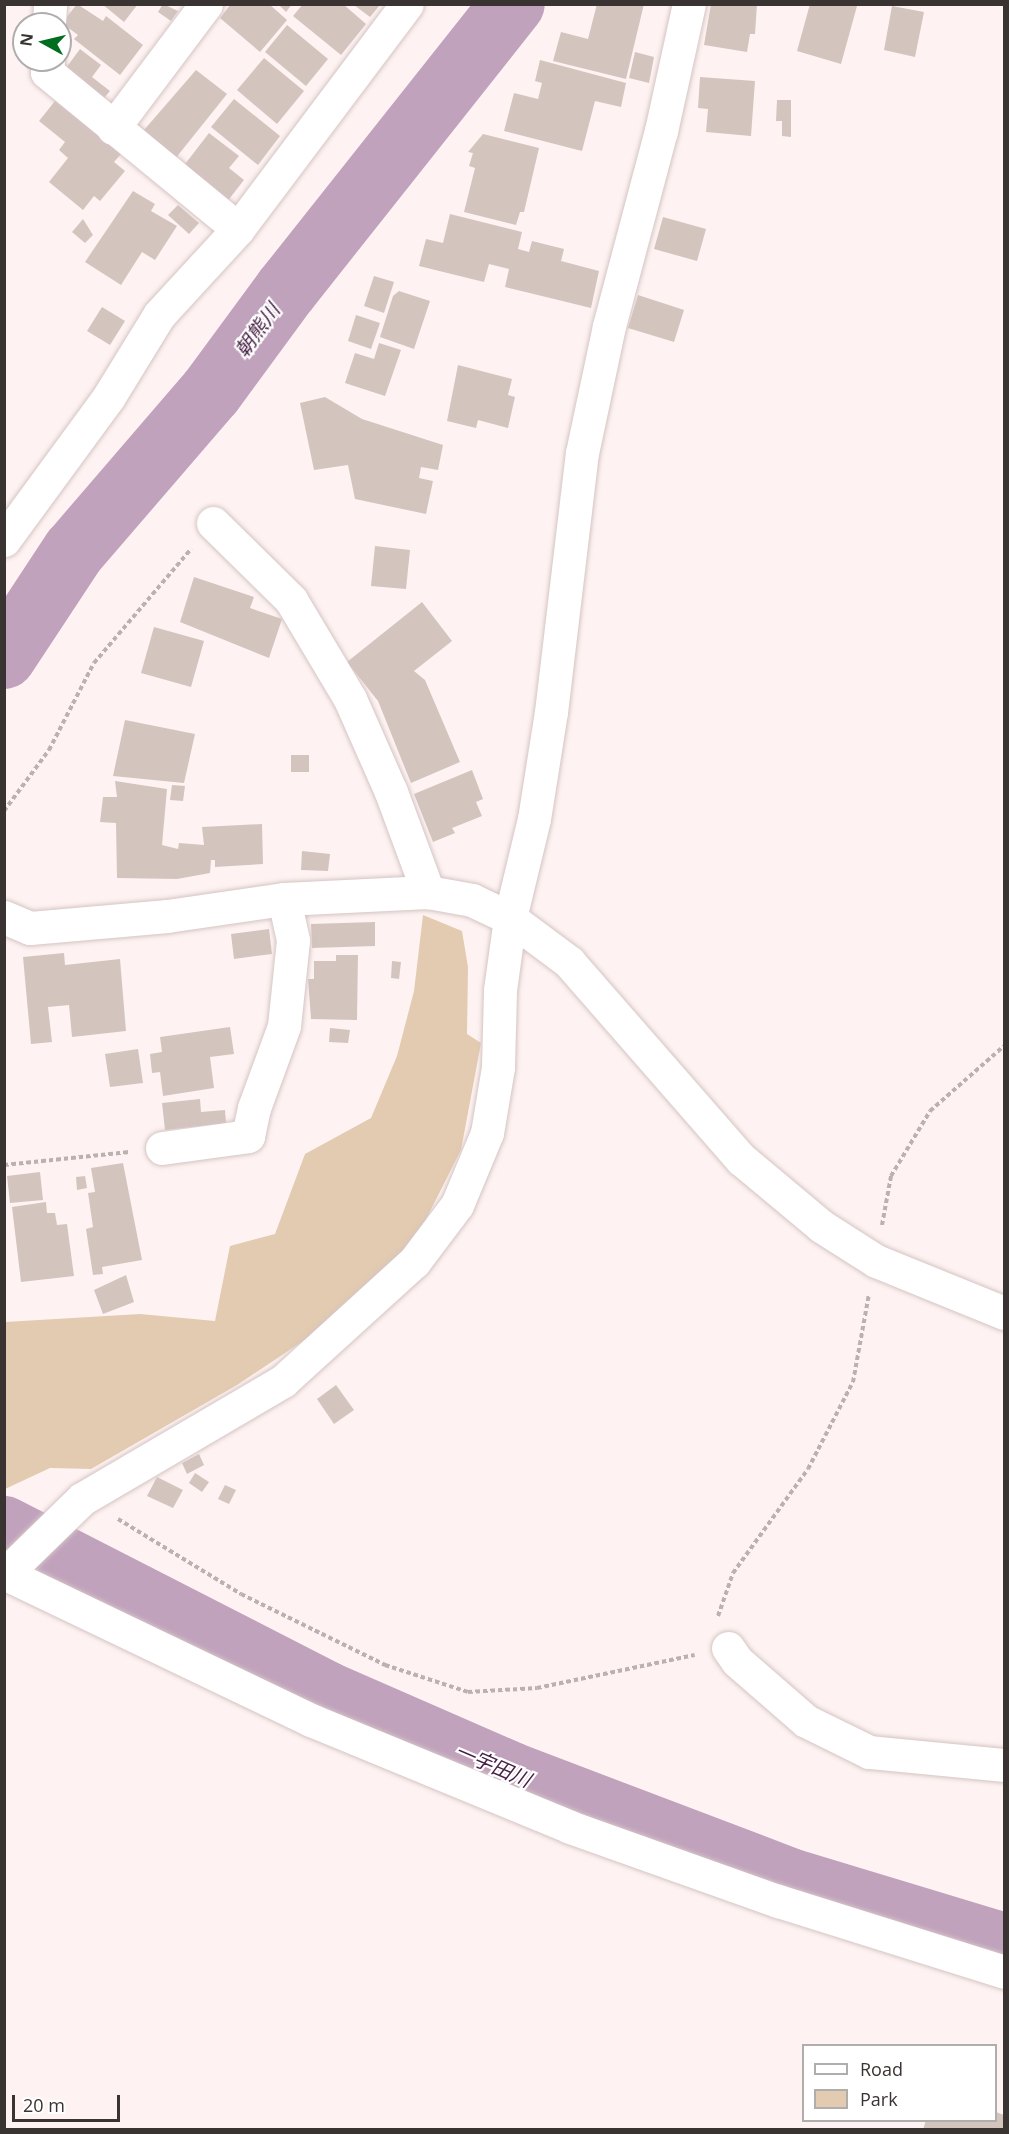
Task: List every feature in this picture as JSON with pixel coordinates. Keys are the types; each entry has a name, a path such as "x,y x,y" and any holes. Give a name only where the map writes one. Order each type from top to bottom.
{"street":[{"path":"113,128 206,4"},
{"path":"4,540 108,398 159,315 238,229 407,4"},
{"path":"689,4 661,131 609,326 582,453 551,712 534,819 510,918 500,990 498,1067 487,1133 457,1205 414,1263 283,1381 74,1507 8,1571 310,1720 570,1827 778,1901 1005,1971"},
{"path":"47,72 238,229"},
{"path":"213,523 291,600 350,699 391,792 428,892"},
{"path":"4,917 30,928 167,916 284,899 428,892 472,900 510,918 569,962 741,1159 821,1226 876,1261 1005,1313"},
{"path":"162,1148 248,1136 254,1108 284,1026 293,940 284,899"},
{"path":"728,1648 737,1661 806,1722 869,1752 1005,1765"}],"path":[{"path":"4,811 49,750 94,663 213,523"},
{"path":"74,1507 241,1594 385,1665 468,1692 537,1688 728,1648 717,1613 733,1573 808,1469 853,1382 891,1176 930,1111 1005,1046"},
{"path":"4,1165 162,1148"}],"green space":[{"path":"423,915 462,931 468,967 467,1034 481,1043 461,1150 411,1249 315,1333 237,1385 91,1469 50,1468 5,1489 5,1322 140,1314 215,1321 230,1246 275,1234 305,1154 371,1118 397,1056 414,991"}],"building":[{"path":"77,4 103,21 106,16 143,45 120,75 74,39 78,35 72,30 71,12"},
{"path":"102,4 138,4 124,22"},
{"path":"163,4 178,11 171,21 158,12"},
{"path":"231,4 269,4 287,20 260,52 220,18"},
{"path":"278,4 292,4 286,12"},
{"path":"303,4 343,4 366,24 341,55 293,16"},
{"path":"597,4 644,4 626,79 553,61 561,32 588,39"},
{"path":"711,4 757,4 755,34 750,34 747,52 704,45"},
{"path":"810,4 857,6 841,64 797,51"},
{"path":"354,5 380,5 370,17"},
{"path":"892,6 924,12 915,57 884,50"},
{"path":"287,25 328,59 306,86 265,52"},
{"path":"80,49 101,65 92,77 110,91 104,98 71,72 72,60"},
{"path":"635,52 654,57 649,83 629,78"},
{"path":"264,58 304,91 277,124 237,90"},
{"path":"540,60 626,83 621,107 595,101 582,151 504,131 514,93 538,99 542,83 535,81"},
{"path":"196,70 227,94 175,159 144,130"},
{"path":"700,77 755,81 751,136 706,132 708,109 698,108"},
{"path":"234,99 280,136 258,165 211,127"},
{"path":"777,100 791,100 791,137 782,136 782,121 776,121"},
{"path":"55,101 121,154 114,162 125,171 100,201 94,196 83,210 49,182 68,158 59,150 65,142 39,121"},
{"path":"209,133 239,156 229,168 244,180 226,203 182,168"},
{"path":"483,134 539,148 524,212 520,212 516,225 464,212 475,168 469,166 473,153 468,152"},
{"path":"133,191 155,204 151,211 177,226 155,260 142,252 121,285 85,262"},
{"path":"178,205 199,223 189,234 168,215"},
{"path":"450,214 522,232 518,249 529,252 532,241 564,249 561,261 599,271 591,308 505,287 509,269 489,264 484,282 419,266 426,239 443,243"},
{"path":"663,217 706,229 697,261 654,249"},
{"path":"83,219 93,235 85,243 72,232"},
{"path":"374,276 394,282 384,313 364,306"},
{"path":"399,291 430,301 414,349 380,337 393,296"},
{"path":"638,295 684,310 674,342 628,328"},
{"path":"102,307 125,321 110,345 87,331"},
{"path":"356,315 380,323 371,349 348,341"},
{"path":"379,343 401,350 385,396 345,383 355,353 374,359"},
{"path":"458,365 512,379 508,395 515,397 508,428 478,420 476,428 447,421"},
{"path":"325,397 362,419 443,445 438,470 421,467 419,478 433,481 426,514 355,499 348,465 314,470 300,403"},
{"path":"375,546 410,550 406,589 371,586"},
{"path":"194,577 254,597 250,608 282,619 269,658 180,622"},
{"path":"422,602 452,641 414,671 425,680 460,762 411,783 378,701 347,662"},
{"path":"154,627 204,641 191,687 141,673"},
{"path":"125,720 195,734 184,783 113,776"},
{"path":"291,755 309,755 309,772 291,772"},
{"path":"472,770 483,799 476,802 482,816 452,828 455,833 433,842 414,794"},
{"path":"115,781 167,789 162,845 178,849 179,843 204,845 202,827 262,824 263,864 215,867 215,860 211,860 210,873 177,879 117,878 116,823 100,822 103,797 117,797"},
{"path":"172,785 185,786 183,801 170,800"},
{"path":"302,851 330,854 328,871 301,870"},
{"path":"375,922 375,946 312,948 311,924"},
{"path":"269,929 272,954 234,959 231,934"},
{"path":"64,953 65,965 120,959 126,1031 72,1037 69,1005 48,1007 52,1042 31,1044 23,957"},
{"path":"336,955 358,955 357,1020 311,1019 308,979 314,979 314,961 336,961"},
{"path":"392,961 401,962 399,979 391,978"},
{"path":"230,1027 234,1054 210,1057 214,1088 163,1096 160,1072 152,1073 150,1054 162,1052 160,1037"},
{"path":"330,1028 350,1030 348,1043 329,1042"},
{"path":"138,1049 143,1083 110,1087 105,1054"},
{"path":"200,1099 201,1112 225,1110 226,1123 165,1130 162,1103"},
{"path":"123,1163 142,1260 102,1267 103,1274 93,1275 86,1229 93,1227 88,1193 95,1192 91,1168"},
{"path":"40,1172 43,1200 10,1203 7,1176"},
{"path":"85,1176 87,1188 77,1190 76,1177"},
{"path":"46,1202 47,1213 55,1213 57,1225 67,1224 74,1276 21,1282 12,1207"},
{"path":"126,1275 134,1302 103,1314 94,1290"},
{"path":"336,1385 354,1410 334,1424 317,1399"},
{"path":"199,1454 204,1465 187,1474 182,1463"},
{"path":"195,1473 209,1482 202,1492 189,1483"},
{"path":"157,1477 183,1490 173,1508 147,1496"},
{"path":"225,1485 236,1490 229,1504 218,1499"},
{"path":"997,2112 1004,2115 1004,2130 923,2130 925,2122 997,2122"}],"waterway":[{"name":"朝熊川","path":"4,657 74,551 211,392 286,290 513,4"},
{"name":"一宇田川","path":"4,1528 326,1693 511,1774 790,1880 1004,1945"}]}
